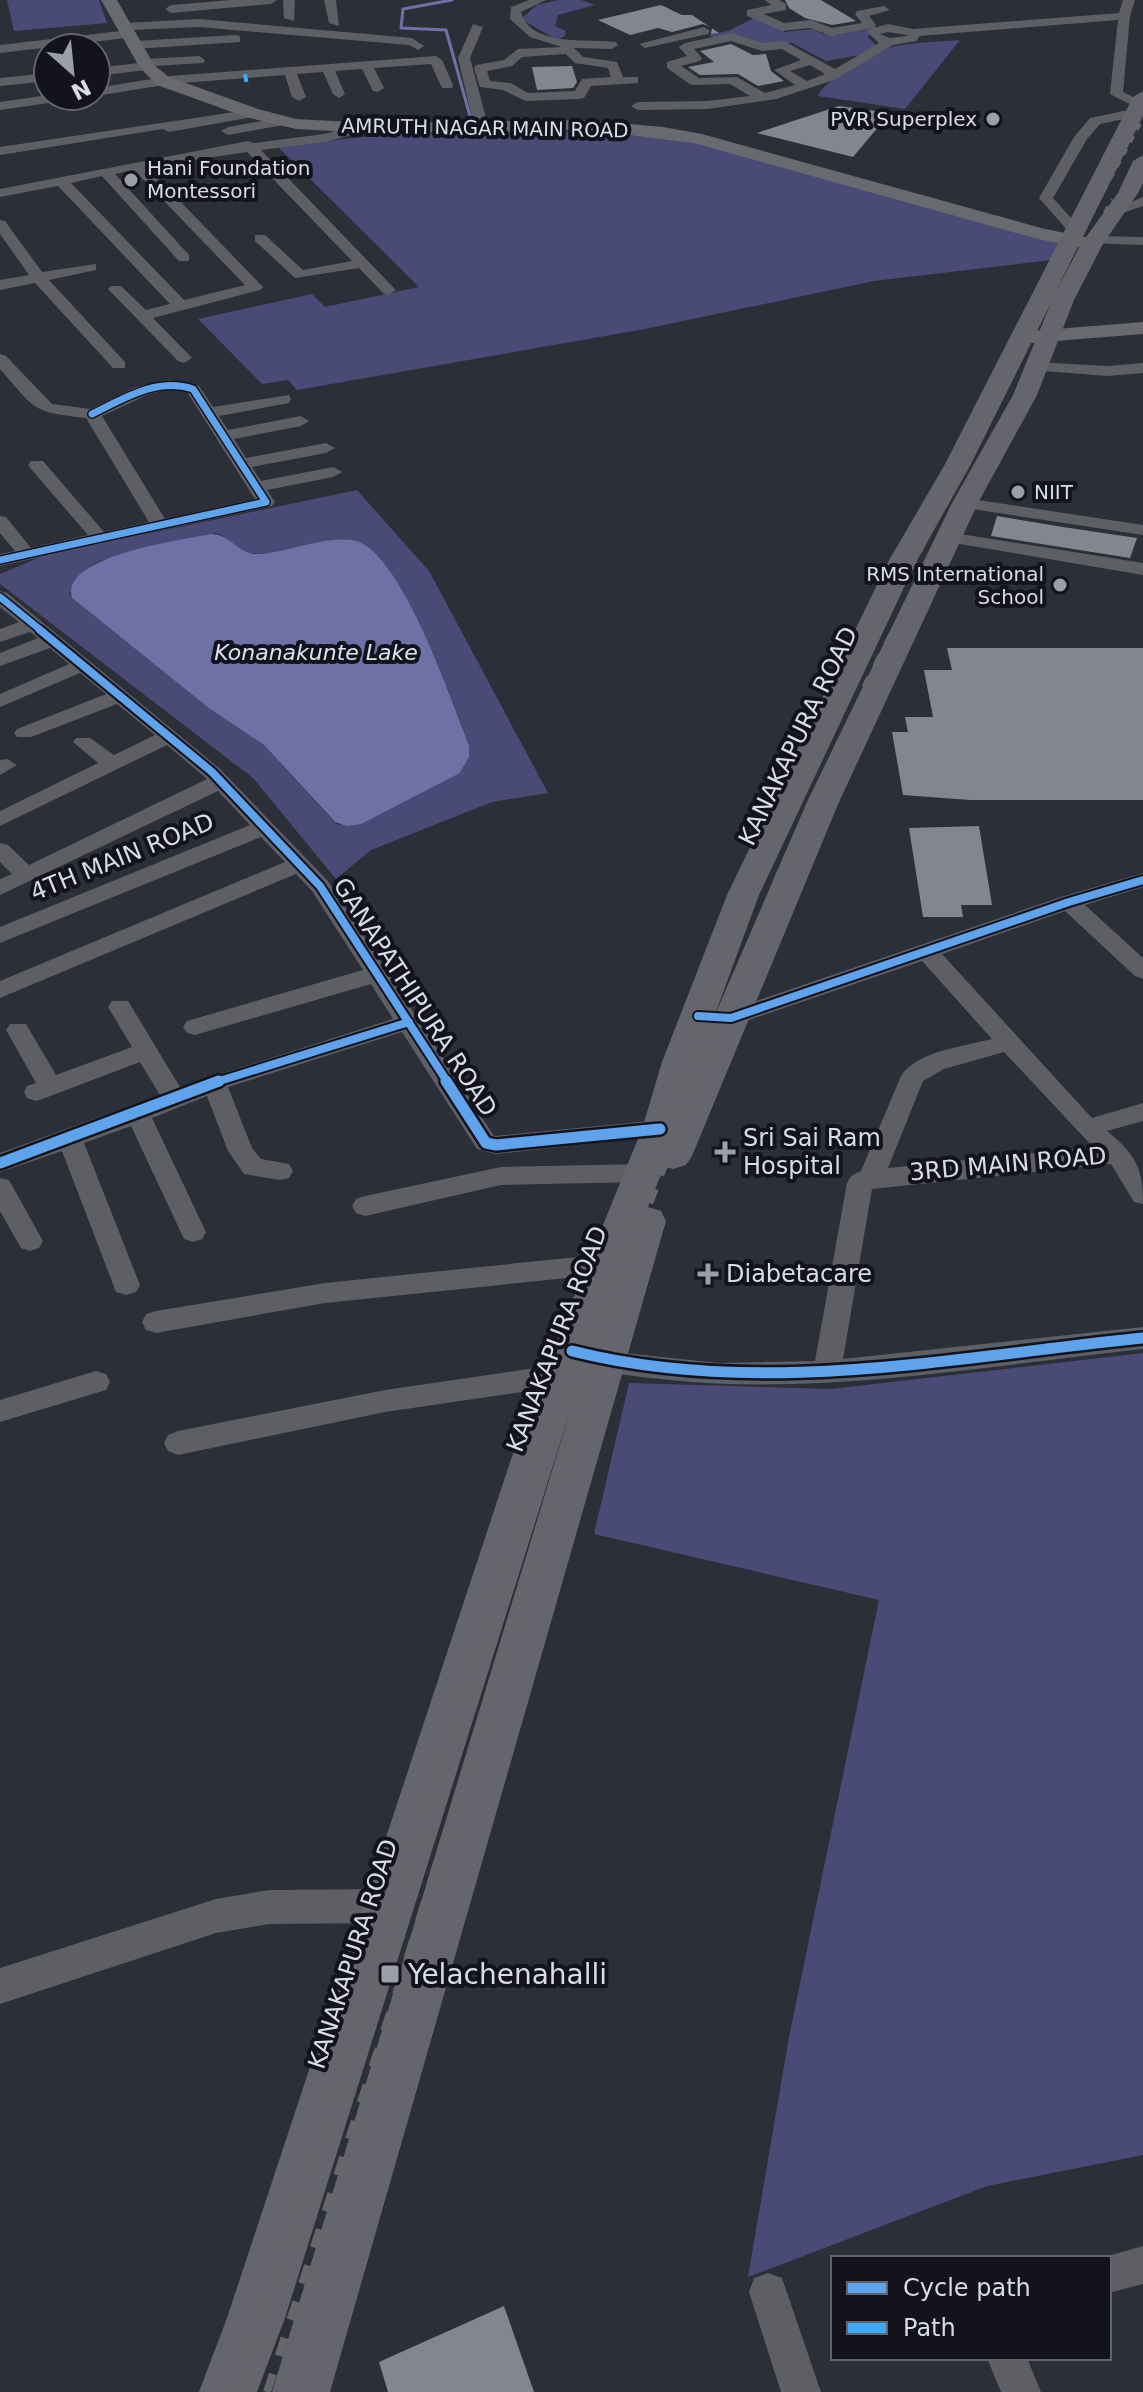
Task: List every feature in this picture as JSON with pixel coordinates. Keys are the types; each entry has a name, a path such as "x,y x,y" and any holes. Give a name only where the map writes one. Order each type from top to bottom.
{"highway":[{"name":"KANAKAPURA ROAD","path":"301,2392 606,1264 660,1129 680,1062 714,1017 823,802 957,520 1025,395 1035,347 1139,106"},
{"name":"KANAKAPURA ROAD","path":"1080,238 1114,212 1128,193 1143,161"},
{"name":"KANAKAPURA ROAD","path":"228,2392 256,2318 390,1906 580,1362 651,1204 714,1017 743,895 902,562 957,466 1035,347"}],"main road":[{"path":"123,24 156,79"},
{"name":"AMRUTH NAGAR MAIN ROAD","path":"156,79 279,122 371,126 529,124 663,132 1080,238"},
{"name":"AMRUTH NAGAR MAIN ROAD","path":"156,79 276,116 320,123 371,126 480,122 662,129 1080,238"},
{"path":"1035,347 1143,328"}],"street":[{"path":"159,10 271,0"},
{"path":"289,0 290,18"},
{"path":"330,0 335,23"},
{"path":"540,0 515,10 514,16 520,24 569,50 579,60 613,65 618,80"},
{"path":"636,76 587,82 583,92 569,96 526,97 506,86 485,84 480,68 483,65 508,63 518,53 562,47 633,44 730,23 758,10 764,0"},
{"path":"751,13 782,7 771,0"},
{"path":"1129,0 1124,16 1116,94 1139,106"},
{"path":"751,13 782,27 811,24 831,32 871,24 861,14 881,5 892,35"},
{"path":"123,24 144,12"},
{"path":"638,106 685,108 762,97 805,86 834,74 892,35 913,38 913,33 1124,16"},
{"path":"0,49 123,24 199,23 420,45 342,51"},
{"path":"123,24 318,34"},
{"path":"477,27 464,58 480,122"},
{"path":"762,97 732,80 696,82 671,65 696,58 685,47 732,37 762,47 784,45 834,74"},
{"path":"629,126 638,106 633,44"},
{"path":"112,89 156,79 207,59"},
{"path":"112,74 156,79 246,80 290,71 366,65 409,67 436,60 447,85"},
{"path":"805,86 780,70 784,66 812,61"},
{"path":"366,65 378,88"},
{"path":"6,66 16,80"},
{"path":"327,68 339,94"},
{"path":"290,71 299,97"},
{"path":"0,82 32,78"},
{"path":"650,92 662,129"},
{"path":"0,106 32,101"},
{"path":"168,127 231,106"},
{"path":"1139,106 1095,121 1081,137 1046,198 1080,238 1143,241"},
{"path":"131,114 160,110 182,156"},
{"path":"0,151 252,113"},
{"path":"168,127 279,122"},
{"path":"0,193 14,184 61,181 248,145 325,138 371,126"},
{"path":"248,145 388,290"},
{"path":"138,166 255,287 141,316"},
{"path":"106,172 134,232 180,305"},
{"path":"61,181 134,232 184,258"},
{"path":"1114,212 1143,201"},
{"path":"134,232 191,220"},
{"path":"0,224 38,277 119,365"},
{"path":"260,238 315,294"},
{"path":"27,263 50,258"},
{"path":"297,273 311,275 364,263"},
{"path":"0,285 91,267"},
{"path":"116,289 184,358"},
{"path":"1035,347 1108,371 1143,368"},
{"path":"0,560 159,523 265,503 267,499 193,389 185,385 167,364"},
{"path":"4,369 48,409 92,414 162,386 185,385"},
{"path":"207,413 283,399"},
{"path":"92,414 159,523"},
{"path":"222,436 301,421"},
{"path":"242,464 326,448"},
{"path":"37,465 99,537"},
{"path":"257,487 333,472"},
{"path":"957,520 1143,530"},
{"path":"957,520 1143,569"},
{"path":"0,521 25,552"},
{"name":"GANAPATHIPURA ROAD","path":"4,605 33,624 221,781 320,886 488,1144 660,1129"},
{"path":"0,636 33,624"},
{"path":"0,660 52,640"},
{"path":"0,701 82,665"},
{"path":"24,733 119,696"},
{"path":"0,819 169,736"},
{"path":"83,742 113,764"},
{"path":"0,888 221,781"},
{"name":"4TH MAIN ROAD","path":"0,936 265,827"},
{"path":"0,850 26,875"},
{"path":"0,990 299,864"},
{"path":"714,1017 927,952 1069,902 1143,880"},
{"path":"1069,902 1143,971"},
{"name":"3RD MAIN ROAD","path":"927,952 1087,1128 1118,1154"},
{"path":"195,1027 377,974"},
{"path":"120,1007 174,1099"},
{"path":"0,1163 138,1114 214,1083 409,1022"},
{"path":"18,1030 43,1089 146,1051"},
{"path":"827,1372 860,1183 872,1177 913,1076 935,1063 1009,1042"},
{"path":"214,1083 241,1151 253,1167 280,1171"},
{"path":"1087,1128 1143,1112"},
{"path":"138,1114 193,1232"},
{"path":"69,1137 126,1285"},
{"path":"1118,1154 1143,1195"},
{"name":"3RD MAIN ROAD","path":"872,1177 1118,1154"},
{"path":"365,1206 501,1176 643,1173"},
{"path":"0,1187 30,1241"},
{"path":"156,1322 325,1293 606,1264"},
{"path":"178,1443 580,1362 718,1374 827,1372 1143,1338"},
{"path":"0,1411 96,1382"},
{"path":"0,1986 216,1916 269,1907 390,1906"},
{"path":"1111,2273 1143,2265"},
{"path":"768,2292 801,2392"},
{"path":"1008,2360 1021,2392"}],"shaded area":[{"path":"7,0 99,0 107,23 14,31"},
{"path":"558,0 581,0 595,5 558,15 555,26 566,31 565,36 557,40 521,19 537,5"},
{"path":"756,17 785,32 813,29 836,35 870,29 868,38 876,45 860,55 826,61 792,43 765,45 716,39 709,35 728,31"},
{"path":"960,40 905,109 818,96 840,74 888,48"},
{"path":"541,130 683,139 1061,241 1051,260 874,281 645,329 297,390 288,380 262,384 198,319 312,294 325,307 419,287 277,146 393,134"},
{"path":"357,490 429,571 548,793 492,802 371,850 336,879 253,778 0,584 0,574 45,555","holes":["219,534 250,553 263,554 341,540 354,541 371,550 389,570 406,598 451,696 469,745 469,757 460,773 340,825 335,823 264,745 210,709 72,598 70,593 90,566 100,561"]},
{"path":"1143,1353 1143,2155 987,2186 748,2277 789,2037 879,1600 594,1534 629,1383 831,1389"}],"water":[{"name":"Konanakunte Lake","path":"211,534 254,554 340,539 352,540 370,549 406,596 437,663 469,745 469,757 460,773 361,824 347,826 335,822 264,745 210,709 72,598 73,583 84,571 103,561 126,552"}],"building":[{"path":"785,0 821,0 856,21 832,25 805,18 789,8"},
{"path":"661,5 682,15 692,15 710,27 703,24 672,32 658,28 630,35 598,20"},
{"path":"731,44 753,55 766,54 771,71 784,81 758,86 738,74 700,75 688,67 714,62 700,51"},
{"path":"572,66 577,82 573,88 537,90 532,67"},
{"path":"839,106 890,113 853,157 757,133"},
{"path":"997,516 1137,538 1130,558 991,536"},
{"path":"947,648 1143,648 1143,800 970,800 903,795 892,732 908,732 905,717 933,717 924,670 952,670"},
{"path":"979,826 992,905 961,905 963,917 923,917 909,828"},
{"path":"504,2306 534,2392 388,2392 379,2362"}],"waterway":[{"path":"452,0 403,9 401,28 446,30 470,116"}],"railway":[{"path":"1057,278 1143,119"},
{"path":"1077,261 1112,199"},
{"path":"878,632 966,464 1057,278"},
{"path":"892,632 947,523"},
{"path":"679,1083 768,864 878,630"},
{"path":"864,687 893,630"},
{"path":"697,1083 781,868 839,742"},
{"path":"477,1659 544,1445 680,1081"},
{"path":"500,1659 627,1263 698,1081"},
{"path":"241,2392 477,1657"},
{"path":"267,2392 402,1976 501,1657"}],"marked path":[{"path":"245,74 247,86"}],"cycle path":[{"path":"0,560 266,502 193,389 169,384 155,387 92,414"},
{"path":"0,597 212,772 320,886 486,1143 496,1145 660,1129"},
{"path":"698,1016 731,1018 1069,902 1143,880"},
{"path":"0,1163 138,1114 214,1083 409,1022"},
{"path":"572,1351 660,1369 750,1374 885,1365 1143,1338"}],"place":[{"name":"PVR Superplex","path":"993,119"},
{"name":"Hani Foundation Montessori","path":"131,180"},
{"name":"NIIT","path":"1018,492"},
{"name":"RMS International School","path":"1060,585"},
{"name":"Sri Sai Ram Hospital","path":"725,1152"},
{"name":"Diabetacare","path":"708,1274"},
{"name":"Yelachenahalli","path":"390,1974"}]}
